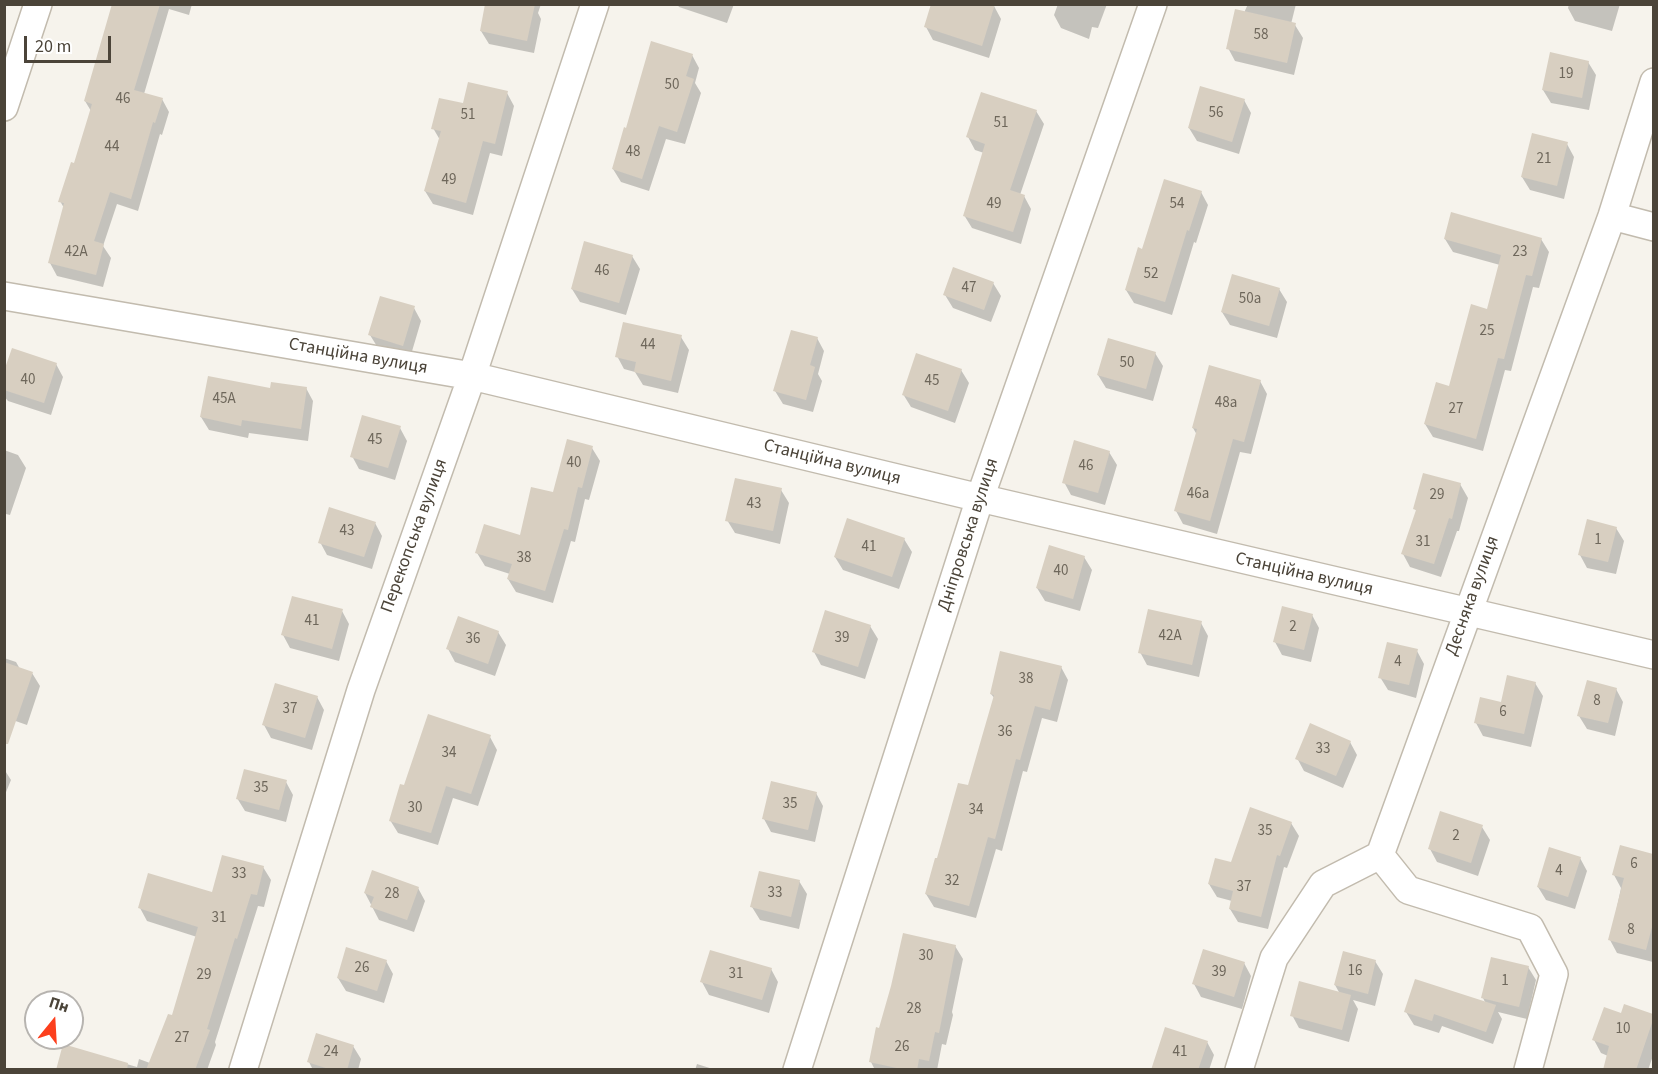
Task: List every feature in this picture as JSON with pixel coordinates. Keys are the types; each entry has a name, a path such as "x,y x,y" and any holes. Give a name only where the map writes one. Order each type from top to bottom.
{"street":[{"path":"4,107 38,4"},
{"name":"Перекопська вулиця","path":"243,1070 361,690 472,376 595,4"},
{"name":"Дніпровська вулиця","path":"797,1070 980,498 1153,4"},
{"name":"Десняка вулиця","path":"1380,855 1612,216 1653,82"},
{"path":"1612,216 1653,227"},
{"name":"Станційна вулиця","path":"4,296 472,376 1466,613 1653,655"},
{"path":"1239,1070 1274,957 1323,884 1380,855 1408,890 1530,928 1554,974 1528,1070"}],"building":[{"path":"112,4 160,4 134,90 163,98 155,123 153,122 131,199 110,192 94,241 104,244 96,275 48,263 64,203 58,202 71,162 74,163 92,104 84,101"},
{"path":"485,4 535,4 527,41 480,31"},
{"path":"931,4 995,4 982,46 924,27"},
{"path":"1235,9 1296,23 1287,63 1226,49"},
{"path":"651,41 693,54 686,76 694,79 677,132 659,126 642,179 612,169"},
{"path":"1550,52 1589,61 1582,98 1542,90"},
{"path":"468,82 508,91 495,144 483,141 466,203 424,191 441,131 431,129 439,98 463,103"},
{"path":"1200,86 1245,99 1232,142 1188,128"},
{"path":"981,92 1037,110 1010,190 1025,195 1013,232 963,216 985,144 966,137"},
{"path":"1532,133 1568,142 1557,186 1521,177"},
{"path":"1164,179 1202,191 1189,231 1187,230 1165,302 1125,290 1138,247 1142,249"},
{"path":"1451,212 1542,238 1532,276 1526,275 1504,359 1498,358 1476,439 1424,424 1436,382 1449,386 1471,304 1487,309 1501,255 1444,239"},
{"path":"584,241 633,255 619,303 571,289"},
{"path":"953,267 994,282 984,310 943,295"},
{"path":"1232,274 1280,288 1269,326 1221,312"},
{"path":"380,296 415,306 403,346 368,335"},
{"path":"623,322 682,335 671,381 634,372 636,362 615,357"},
{"path":"791,330 818,337 810,365 815,367 806,400 773,391"},
{"path":"1108,338 1156,352 1146,389 1097,375"},
{"path":"12,348 57,363 44,403 4,390 4,371"},
{"path":"916,353 962,369 948,411 902,395"},
{"path":"1209,365 1261,380 1244,442 1233,439 1210,521 1174,511 1197,429 1192,428"},
{"path":"208,376 270,388 271,382 307,387 301,429 242,420 241,426 200,417"},
{"path":"362,415 401,426 388,468 350,457"},
{"path":"567,439 593,446 582,488 578,487 568,530 564,529 545,591 507,579 512,564 475,553 484,524 520,535 531,487 553,492"},
{"path":"1074,440 1110,451 1098,493 1062,483"},
{"path":"1423,473 1461,483 1452,519 1449,518 1434,564 1401,554 1416,510 1413,509"},
{"path":"735,478 782,488 773,531 725,521"},
{"path":"329,507 376,522 364,557 318,543"},
{"path":"847,518 905,538 892,577 834,557"},
{"path":"1587,519 1617,527 1608,562 1578,555"},
{"path":"1049,545 1085,556 1073,599 1036,588"},
{"path":"292,596 343,609 332,649 281,635"},
{"path":"1282,606 1313,614 1304,650 1273,642"},
{"path":"1148,609 1202,621 1192,665 1138,653"},
{"path":"825,610 871,625 858,667 812,652"},
{"path":"458,616 499,631 488,664 446,649"},
{"path":"1387,642 1418,649 1409,685 1378,678"},
{"path":"1000,651 1062,666 1050,710 1035,706 1020,760 1016,759 995,839 988,837 969,906 925,894 958,783 968,785 994,695 990,694"},
{"path":"4,662 33,672 8,744 4,744"},
{"path":"1507,675 1536,682 1524,734 1474,723 1480,697 1501,702"},
{"path":"1587,680 1617,688 1608,723 1577,716"},
{"path":"275,683 318,696 305,738 262,725"},
{"path":"428,714 491,735 471,794 446,786 431,833 389,821 400,784 404,785"},
{"path":"1310,723 1351,741 1336,776 1295,759"},
{"path":"244,769 287,780 279,810 236,799"},
{"path":"771,781 817,792 808,830 762,819"},
{"path":"1250,807 1292,822 1280,856 1277,855 1261,917 1229,909 1233,891 1208,884 1215,858 1231,862"},
{"path":"1440,811 1483,825 1471,863 1428,849"},
{"path":"1620,845 1653,854 1653,923 1646,950 1608,940 1624,878 1612,875"},
{"path":"1549,847 1581,857 1568,897 1537,887"},
{"path":"222,855 264,866 257,895 251,894 237,939 235,938 207,1029 210,1030 195,1070 146,1070 168,1014 172,1015 198,927 138,908 148,873 212,892"},
{"path":"372,870 419,887 407,920 370,907 374,897 364,893"},
{"path":"759,871 800,880 791,917 750,907"},
{"path":"903,933 956,945 939,1033 935,1032 929,1061 919,1059 917,1070 906,1070 869,1062 876,1027 879,1028"},
{"path":"346,947 387,960 377,991 337,978"},
{"path":"1203,949 1245,962 1234,997 1192,984"},
{"path":"710,950 772,968 762,1000 700,982"},
{"path":"1343,951 1376,960 1368,994 1334,985"},
{"path":"1491,957 1529,966 1519,1007 1481,998"},
{"path":"1415,979 1496,1005 1486,1032 1434,1014 1432,1021 1404,1012"},
{"path":"1299,981 1351,995 1342,1030 1290,1016"},
{"path":"1624,1004 1653,1014 1653,1020 1636,1070 1603,1070 1609,1046 1592,1040 1604,1007 1621,1013"},
{"path":"1165,1027 1208,1041 1198,1070 1151,1070"},
{"path":"316,1033 354,1045 347,1070 332,1070 307,1062"},
{"path":"61,1050 84,1050 128,1063 127,1070 56,1070"}]}
